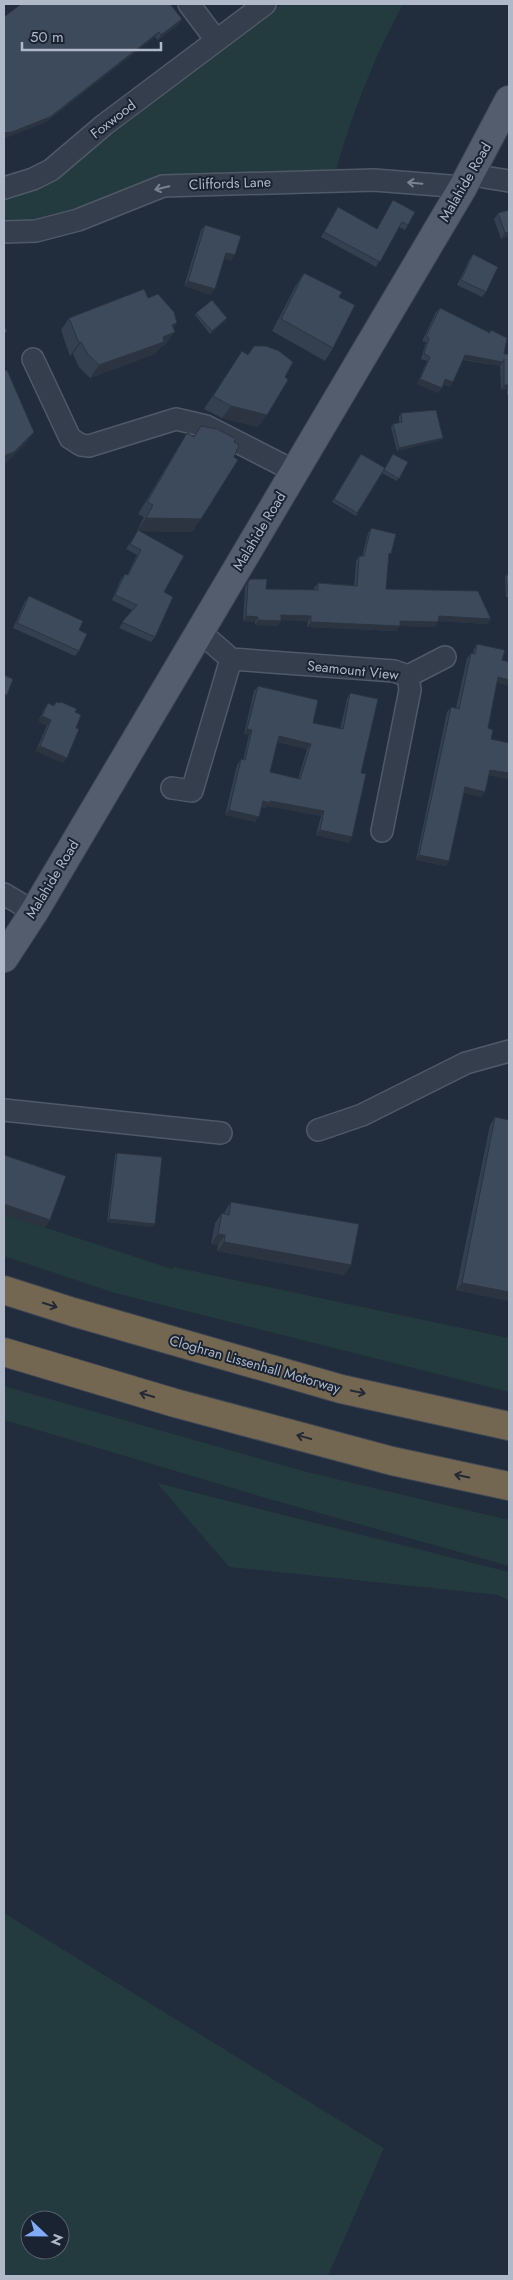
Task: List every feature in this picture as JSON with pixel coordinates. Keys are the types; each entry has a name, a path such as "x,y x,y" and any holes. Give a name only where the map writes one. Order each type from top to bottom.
{"highway":[{"name":"Cloghran Lissenhall Motorway","path":"4,1290 73,1312 341,1389 509,1426"},
{"path":"4,1352 175,1403 382,1458 509,1486"}],"main road":[{"name":"Malahide Road","path":"4,958 34,912 468,179 509,100"}],"street":[{"path":"189,4 216,40"},
{"name":"Foxwood","path":"4,188 33,179 51,170 104,125 265,4"},
{"name":"Cliffords Lane","path":"4,232 36,231 78,220 163,186 468,179 484,176 509,181"},
{"path":"33,359 70,438 81,445 89,446 176,419 206,426 294,471"},
{"path":"172,788 192,791 231,659 199,631"},
{"path":"408,676 445,657"},
{"name":"Seamount View","path":"231,659 394,671 408,676 410,690 382,830"},
{"path":"4,894 34,912"},
{"path":"318,1130 362,1116 466,1063 509,1051"},
{"path":"4,1110 221,1133"}],"green space":[{"path":"281,4 403,4 382,45 364,87 348,130 335,174 249,172 175,176 114,194 45,221 4,225 4,198 62,173"},
{"path":"4,1214 172,1269 174,1267 509,1338 509,1392 115,1293 4,1256"},
{"path":"4,1386 307,1472 509,1520 509,1566 269,1499 4,1420"},
{"path":"157,1483 509,1572 509,1601 498,1595 229,1567"},
{"path":"4,1913 384,2148 328,2276 4,2276"}],"building":[{"path":"21,4 170,4 182,19 161,35 159,32 50,117 12,132 4,133 4,17"},
{"path":"393,200 415,212 408,225 402,222 380,262 324,232 338,207 377,229"},
{"path":"509,210 509,232 505,233 498,213"},
{"path":"205,225 241,236 235,255 226,253 215,289 188,281"},
{"path":"473,254 498,267 486,292 461,280"},
{"path":"304,273 342,292 339,297 355,305 333,348 281,319"},
{"path":"144,289 148,298 158,294 174,312 177,323 172,325 175,332 163,337 164,342 99,365 88,354 81,342 79,343 69,318"},
{"path":"212,300 227,318 212,331 196,313"},
{"path":"440,308 490,333 491,330 507,338 504,354 509,354 509,385 504,385 504,359 503,362 465,355 453,382 445,379 442,388 420,379 430,357 424,354 429,338 426,336"},
{"path":"254,346 266,346 279,351 293,362 285,377 288,380 267,415 231,406 213,396 242,351 248,355"},
{"path":"7,370 34,432 14,452 4,456 4,371"},
{"path":"436,410 443,438 399,448 393,424 402,422 401,413"},
{"path":"201,426 217,429 236,439 234,442 239,445 234,457 238,460 201,519 146,518 153,505 147,502 187,433 194,437"},
{"path":"361,454 385,468 357,513 334,499"},
{"path":"393,454 408,462 399,479 384,470"},
{"path":"371,528 396,534 391,554 389,553 386,589 478,591 491,619 439,616 438,622 400,621 400,626 311,622 311,616 281,615 281,621 258,620 258,617 246,616 248,582 250,579 267,579 266,589 318,590 318,583 357,586 359,556 364,556"},
{"path":"138,530 184,556 164,592 173,597 155,637 122,622 137,605 115,595 125,574 128,575 141,550 130,544"},
{"path":"506,575 509,575 509,594 508,594"},
{"path":"29,596 83,621 79,630 87,634 79,651 17,623"},
{"path":"477,644 505,650 502,660 509,662 509,680 498,677 488,728 493,730 491,739 509,743 509,773 490,770 485,792 465,787 449,861 419,855 451,707 459,709 471,653 475,654"},
{"path":"4,675 13,679 7,695 4,694"},
{"path":"258,686 318,700 313,723 343,729 350,693 378,699 361,773 366,774 352,837 320,830 324,811 270,801 270,803 263,801 259,817 229,810 241,759 245,760 252,730 247,729","holes":["279,736 311,744 300,779 270,772"]},
{"path":"56,702 61,702 77,709 75,712 81,715 76,728 79,729 67,758 40,746 51,720 42,716 48,703 54,706"},
{"path":"495,1117 509,1120 509,1292 462,1283"},
{"path":"117,1153 162,1157 155,1224 109,1219"},
{"path":"4,1155 66,1176 50,1220 4,1204"},
{"path":"231,1202 359,1224 351,1265 224,1242 225,1235 218,1234 222,1213 229,1215"}]}
